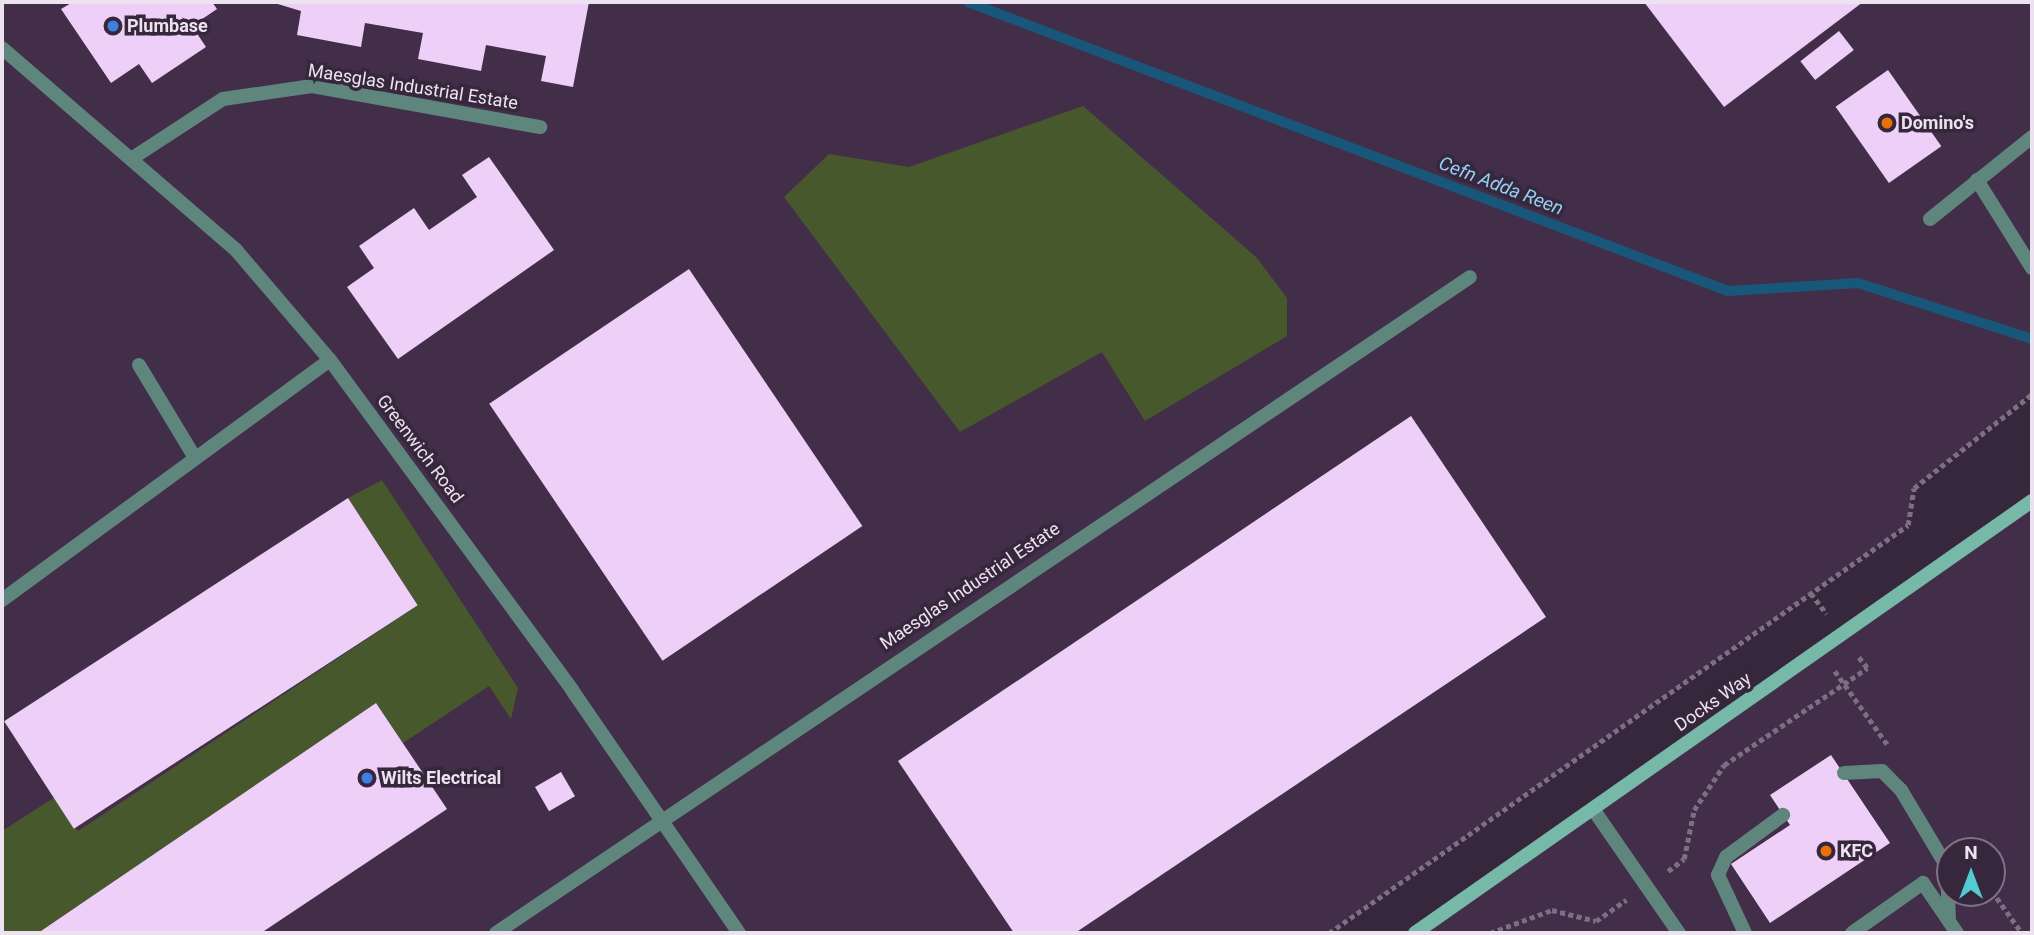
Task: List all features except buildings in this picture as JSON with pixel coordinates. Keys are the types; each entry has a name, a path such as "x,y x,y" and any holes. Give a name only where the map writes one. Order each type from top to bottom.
{"street":[{"name":"Greenwich Road","path":"2,48 236,250 330,360 660,818 739,933"},
{"name":"Maesglas Industrial Estate","path":"131,159 223,99 312,86 540,127"},
{"path":"1930,219 2032,136"},
{"path":"1977,180 2032,268"},
{"name":"Maesglas Industrial Estate","path":"496,933 660,818 1470,277"},
{"path":"2,600 330,360"},
{"path":"139,365 195,458"},
{"name":"Docks Way","path":"1415,933 2032,501"},
{"path":"1843,773 1882,771 1901,790 1947,867 1949,921"},
{"path":"1593,809 1679,933"},
{"path":"1745,933 1724,899 1718,875 1726,857 1783,815"},
{"path":"1852,933 1923,884 1957,933"}],"path":[{"path":"1329,933 1908,525 1914,488 2032,394"},
{"path":"1490,933 1552,910 1596,921 1646,886 1684,859 1695,810 1724,765 1867,668 1811,593"},
{"path":"2003,907 2022,933"}],"shaded area":[{"path":"2,2 2032,2 2032,394 1914,488 1908,525 1329,933 2,933"},
{"path":"2032,501 2032,933 1415,933"}],"green space":[{"path":"1083,106 1257,258 1287,298 1287,336 1145,421 1102,352 960,432 784,197 829,154 909,167"},
{"path":"382,480 518,688 511,719 489,686 403,743 376,703 38,933 2,933 2,831 55,797 78,831 418,605 348,498"}],"waterway":[{"name":"Cefn Adda Reen","path":"968,2 1728,291 1858,283 2032,339"}],"place":[{"name":"Plumbase","path":"113,26"},
{"name":"Domino's","path":"1887,123"},
{"name":"Wilts Electrical","path":"367,778"},
{"name":"KFC","path":"1826,851"}]}
